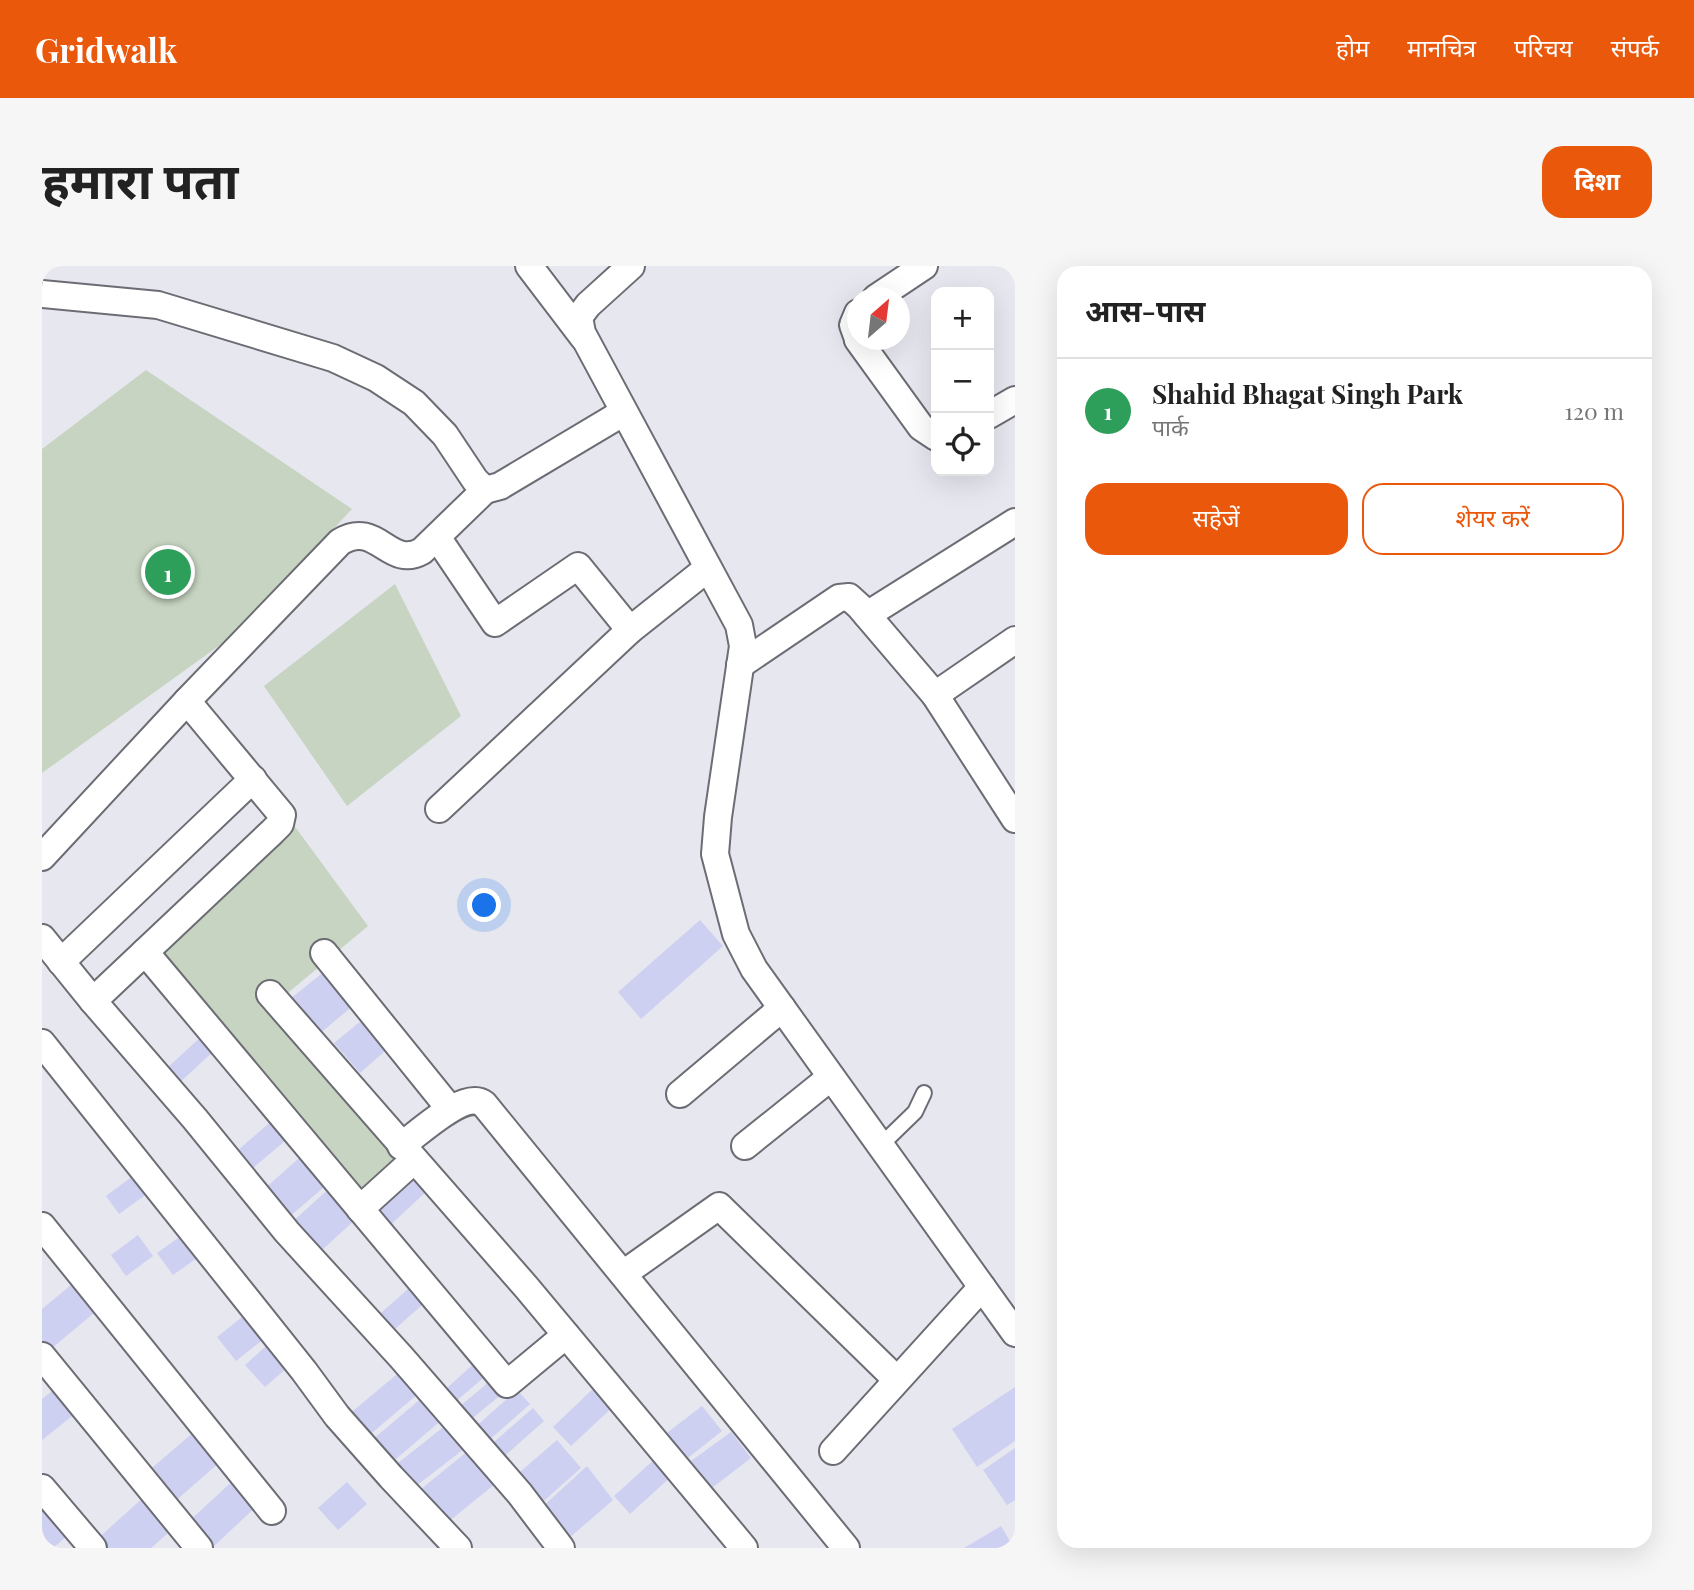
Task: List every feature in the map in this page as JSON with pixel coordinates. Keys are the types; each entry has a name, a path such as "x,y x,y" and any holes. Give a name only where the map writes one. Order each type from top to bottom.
{"street":[{"path":"529,266 586,342"},
{"path":"631,266 587,305 579,317 586,342 738,625 743,646 715,854 736,934 754,969 880,1146 997,1295 1015,1333"},
{"path":"892,287 924,266"},
{"path":"42,294 158,305 333,358 376,378 414,403 445,435 475,480 485,490"},
{"path":"866,350 921,428 931,433"},
{"path":"992,413 1015,400"},
{"path":"42,858 187,701 340,542 352,534 365,535 407,556 422,551 485,490 500,485 624,412"},
{"path":"867,615 1015,522"},
{"path":"437,537 495,623 578,566 630,630"},
{"path":"439,809 630,630 708,568"},
{"path":"740,665 839,598 849,597 935,695 1015,819"},
{"path":"935,695 1015,640"},
{"path":"93,1001 280,824 282,815 187,701"},
{"path":"61,962 253,779"},
{"path":"42,938 287,1233 401,1357 511,1484 561,1548"},
{"path":"145,953 507,1384 566,1335"},
{"path":"324,953 450,1109"},
{"path":"270,994 527,1288 744,1548"},
{"path":"680,1094 782,1009"},
{"path":"42,1043 337,1416 457,1548"},
{"path":"745,1146 831,1077"},
{"path":"360,1209 450,1109 471,1099 484,1104 846,1548"},
{"path":"623,1274 719,1206 897,1380"},
{"path":"42,1226 272,1511"},
{"path":"833,1451 897,1380 997,1295"},
{"path":"42,1356 199,1548"},
{"path":"42,1488 93,1548"}],"lane":[{"path":"880,1146 915,1112 925,1093"}],"green space":[{"path":"146,370 352,509 234,635 42,773 42,449"},
{"path":"395,584 461,716 347,806 264,686"},
{"path":"293,824 368,926 271,1007 407,1158 359,1205 156,945"}],"building":[{"path":"700,920 723,946 641,1019 618,992"},
{"path":"325,971 354,1005 319,1034 290,999"},
{"path":"367,1016 392,1045 360,1073 334,1043"},
{"path":"203,1035 216,1049 178,1084 165,1070"},
{"path":"276,1117 292,1135 245,1175 230,1157"},
{"path":"306,1152 331,1181 288,1218 263,1190"},
{"path":"141,1170 155,1188 119,1214 106,1196"},
{"path":"411,1170 430,1188 384,1231 366,1212"},
{"path":"332,1186 359,1216 319,1253 291,1223"},
{"path":"188,1231 204,1253 173,1275 157,1253"},
{"path":"138,1235 153,1256 126,1276 111,1255"},
{"path":"77,1280 100,1308 46,1353 42,1348 42,1309"},
{"path":"417,1281 431,1297 386,1337 372,1321"},
{"path":"251,1310 270,1334 236,1361 217,1337"},
{"path":"275,1338 295,1361 265,1387 245,1365"},
{"path":"478,1360 489,1373 448,1408 438,1396"},
{"path":"401,1371 419,1393 366,1438 348,1415"},
{"path":"496,1376 507,1390 464,1425 453,1412"},
{"path":"596,1386 614,1406 571,1446 553,1427"},
{"path":"1015,1387 1015,1441 977,1467 952,1429"},
{"path":"56,1388 76,1413 42,1440 42,1399"},
{"path":"517,1390 530,1404 486,1443 473,1429"},
{"path":"424,1396 443,1419 390,1464 371,1441"},
{"path":"702,1406 722,1431 679,1465 659,1439"},
{"path":"533,1408 544,1421 500,1460 488,1447"},
{"path":"451,1421 469,1445 411,1490 393,1467"},
{"path":"195,1431 221,1461 172,1504 145,1474"},
{"path":"731,1432 751,1458 712,1488 691,1461"},
{"path":"557,1440 581,1468 537,1507 512,1479"},
{"path":"474,1446 501,1479 447,1523 420,1490"},
{"path":"1015,1448 1015,1500 1007,1505 983,1470"},
{"path":"658,1456 674,1474 630,1514 614,1496"},
{"path":"587,1466 613,1500 568,1539 540,1509"},
{"path":"237,1477 261,1502 212,1548 187,1523"},
{"path":"347,1482 367,1504 338,1530 318,1508"},
{"path":"146,1495 175,1527 151,1548 99,1548 94,1542"},
{"path":"42,1499 73,1531 53,1548 42,1548"},
{"path":"1001,1526 1014,1548 964,1548"}],"place":[{"name":"Shahid Bhagat Singh Park","path":"168,572"}]}
